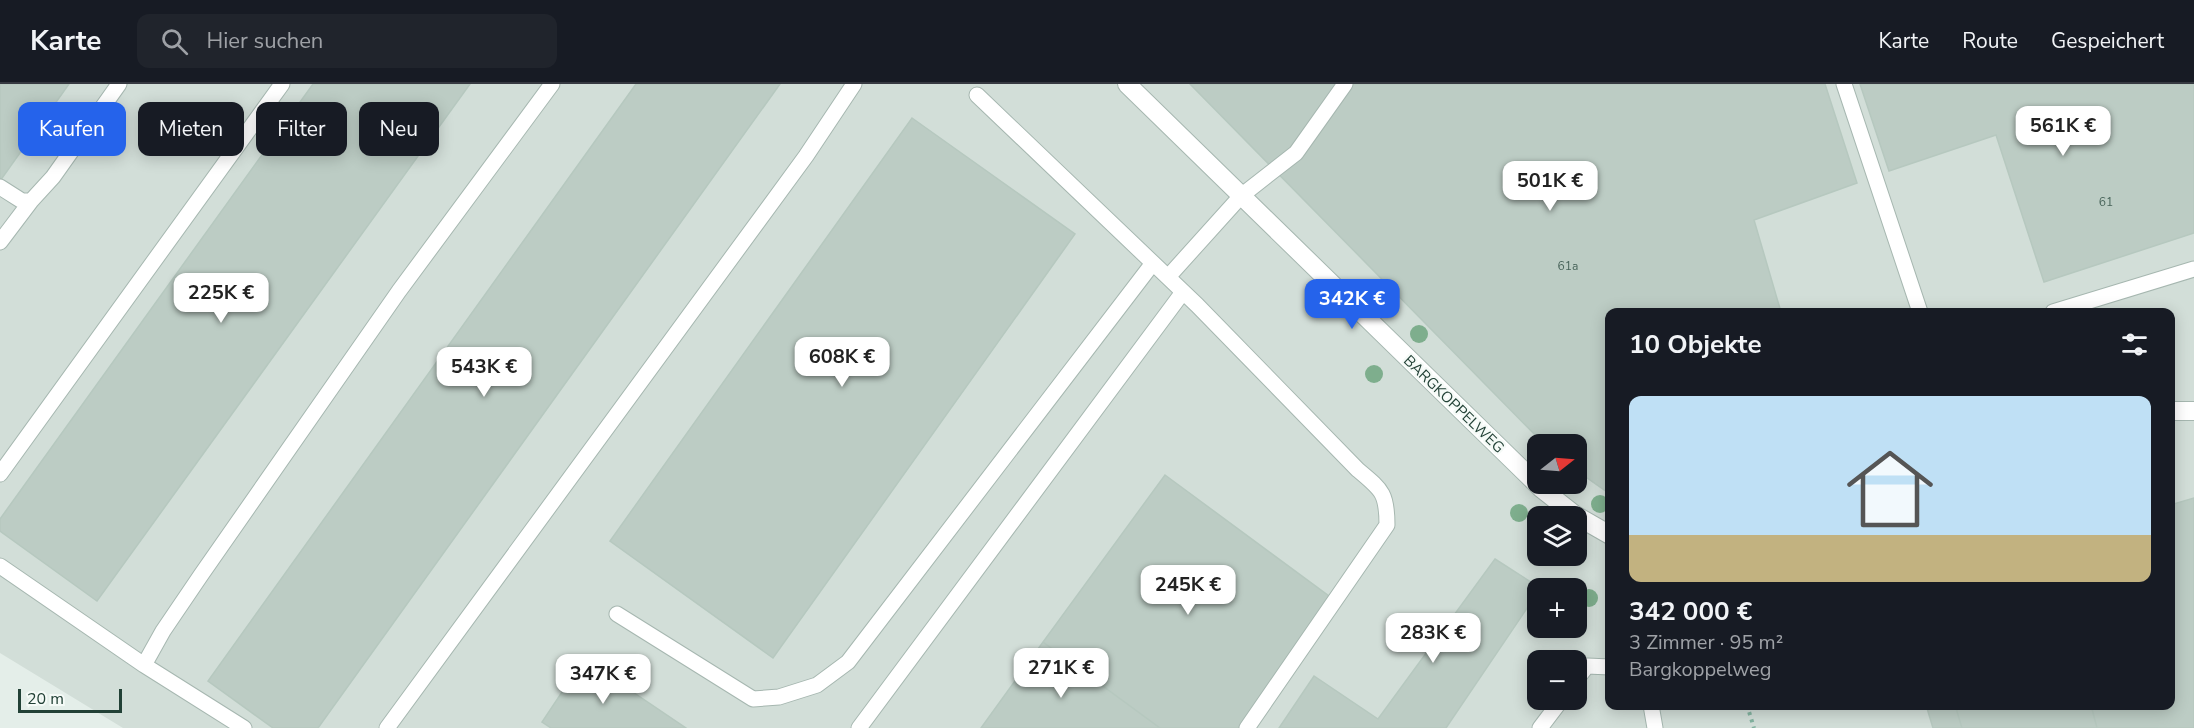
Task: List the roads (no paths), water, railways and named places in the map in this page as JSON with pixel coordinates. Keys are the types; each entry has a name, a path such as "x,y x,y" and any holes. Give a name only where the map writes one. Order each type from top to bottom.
{"street":[{"name":"BARGKOPPELWEG","path":"1127,84 1542,489 1575,515 1605,533"},
{"path":"2175,411 2194,411"}],"lane":[{"path":"0,242 31,201 53,177 119,84"},
{"path":"0,474 282,84"},
{"path":"144,665 163,631 201,575 399,291 552,84"},
{"path":"387,728 806,156 854,84"},
{"path":"1167,277 1241,196 1296,153 1345,84"},
{"path":"1844,84 1919,308"},
{"path":"977,95 1183,292 1358,470 1376,485 1387,501 1387,525 1247,728"},
{"path":"0,187 22,201 31,201"},
{"path":"617,614 753,699 779,697 817,685 848,662 1153,263"},
{"path":"2066,308 2194,269"},
{"path":"859,728 1183,292"},
{"path":"0,566 144,665 244,728"},
{"path":"1587,666 1605,667"},
{"path":"1539,728 1553,710"},
{"path":"1652,710 1655,728"}]}
